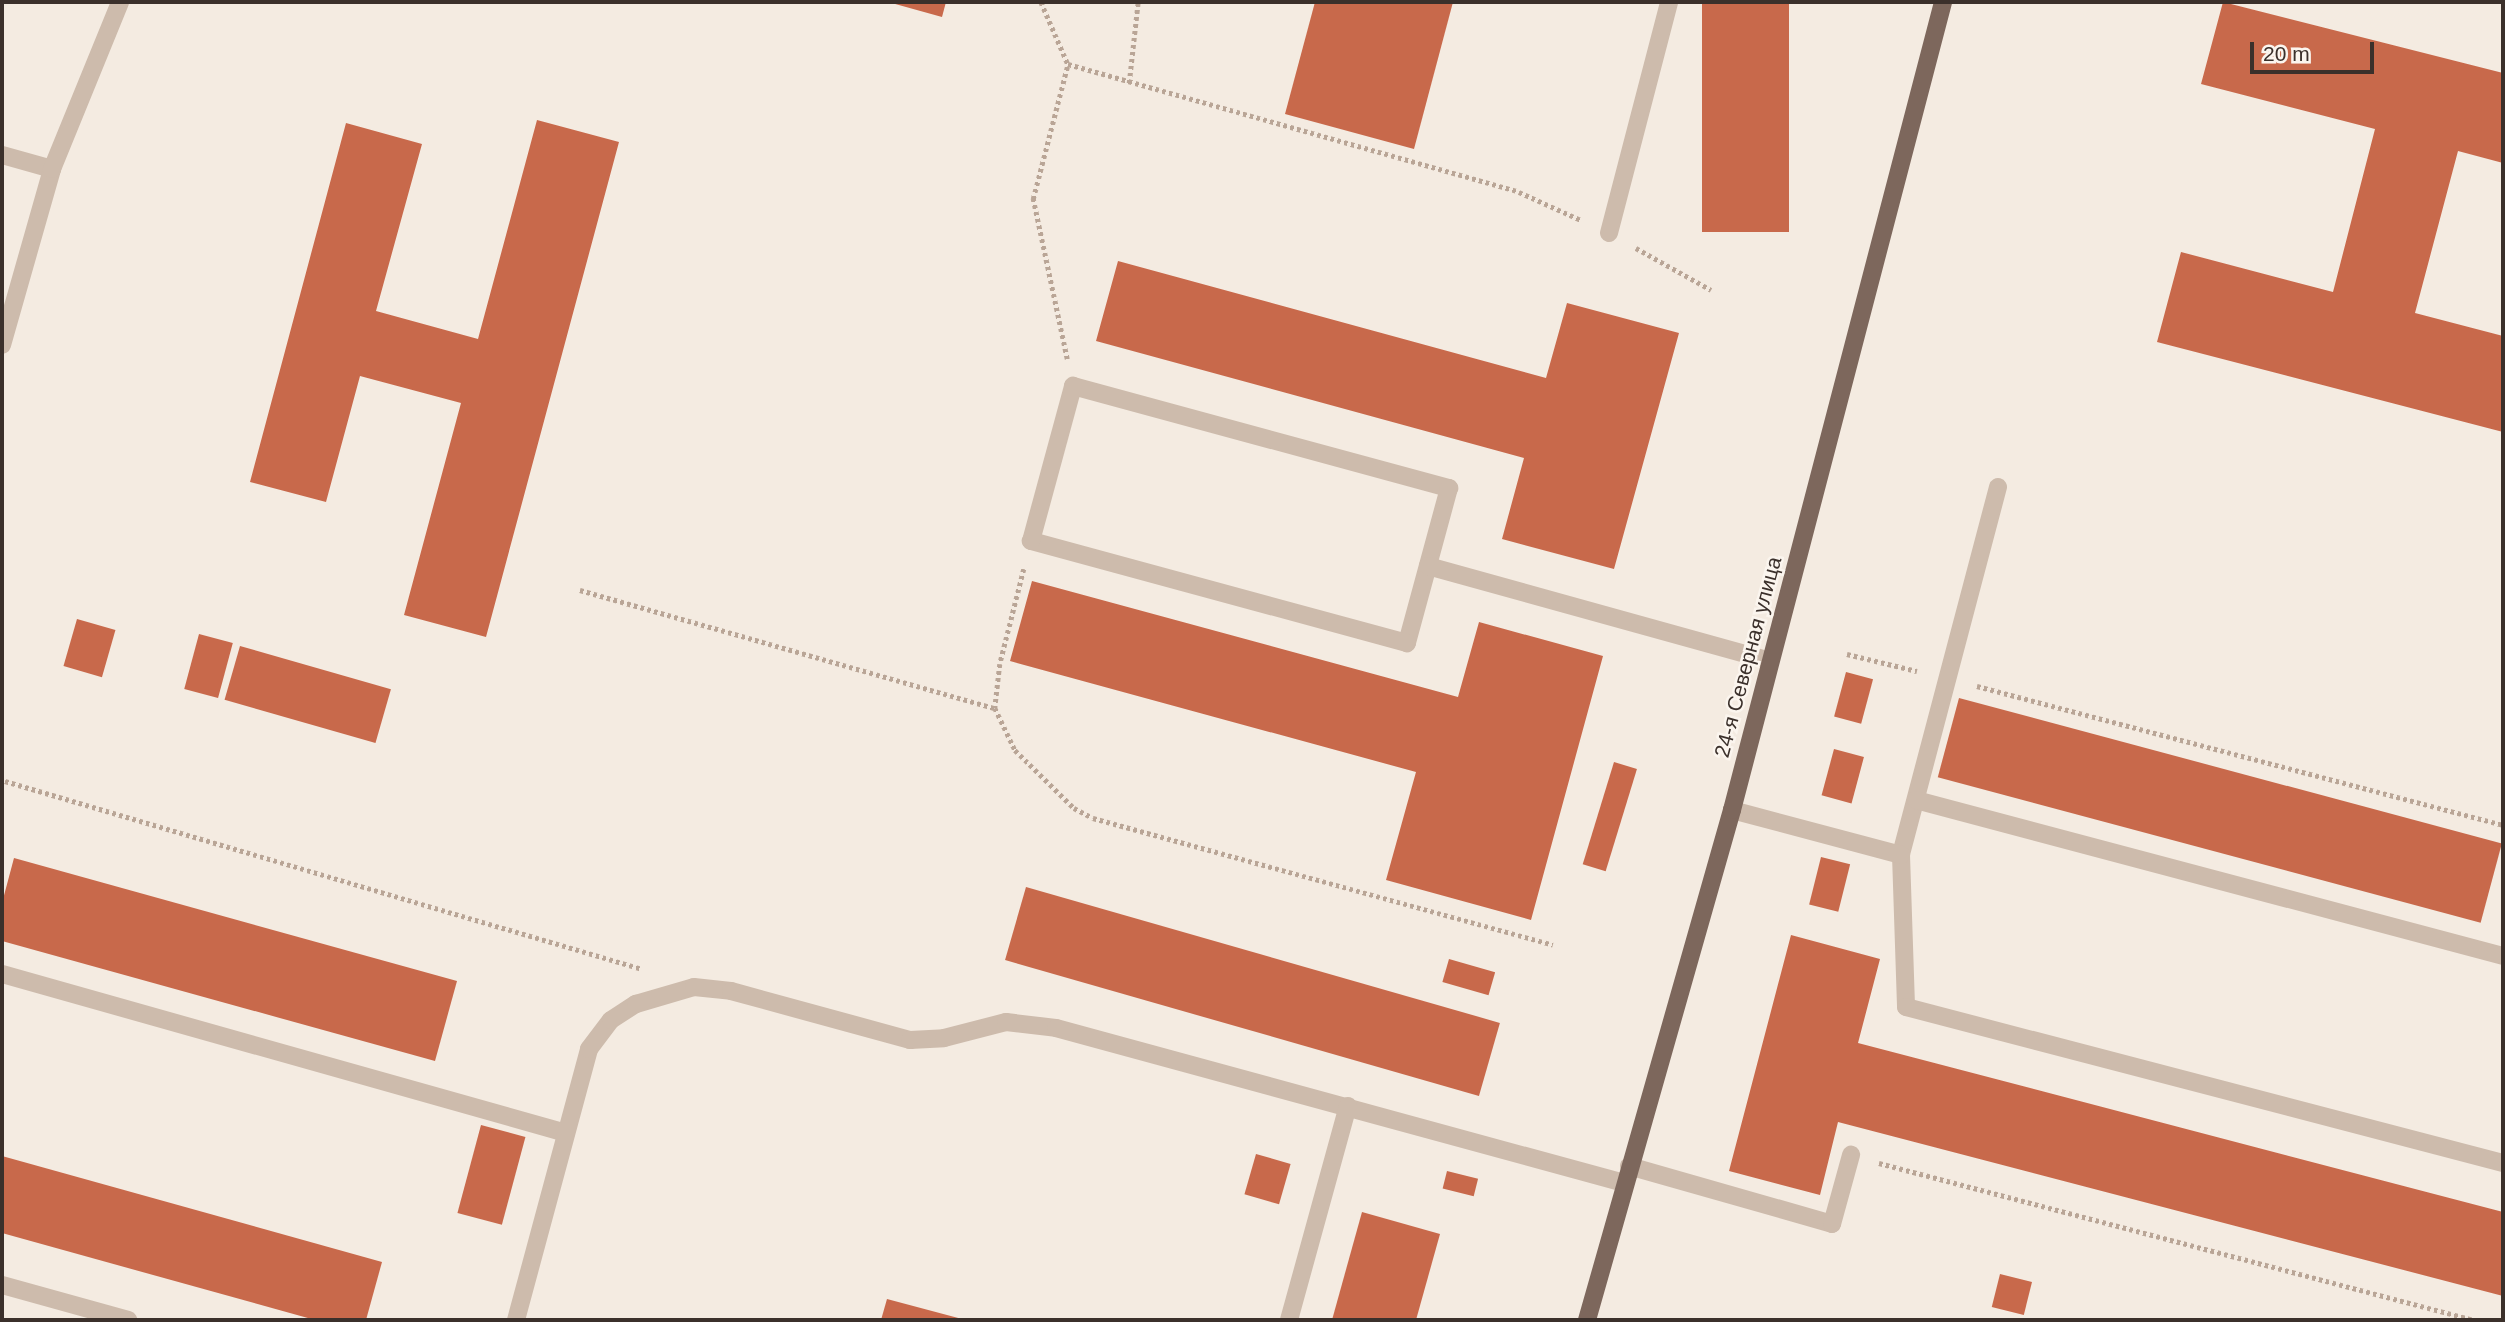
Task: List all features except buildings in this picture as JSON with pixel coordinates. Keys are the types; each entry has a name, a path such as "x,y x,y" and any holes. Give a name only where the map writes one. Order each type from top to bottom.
{"main road":[{"name":"24-я Северная улица","path":"1587,1320 1626,1174 1732,810 1943,2"}],"street":[{"path":"2,345 52,169 120,2"},
{"path":"1609,233 1669,2"},
{"path":"2,155 52,169"},
{"path":"1073,386 1449,488 1407,643 1031,541 1073,386"},
{"path":"1998,487 1901,855 1906,1007 2503,1163"},
{"path":"1428,566 1770,661"},
{"path":"1916,800 2503,956"},
{"path":"1732,810 1901,855"},
{"path":"2,974 566,1133"},
{"path":"516,1320 589,1049 611,1020 636,1004 689,988 731,991 910,1040 944,1038 1006,1022 1029,1023 1348,1107 1832,1224 1851,1155"},
{"path":"1289,1320 1348,1107"},
{"path":"2,1285 128,1320"}],"path":[{"path":"1041,2 1068,64 1033,199 1073,386"},
{"path":"1129,83 1138,2"},
{"path":"1068,64 1519,192 1609,233 1711,289"},
{"path":"1031,541 1000,664 995,708 1015,750 1058,795 1093,818 1553,945"},
{"path":"580,590 995,708"},
{"path":"1847,654 2503,825"},
{"path":"5,781 643,969 689,988"},
{"path":"1851,1155 2474,1320"}]}
